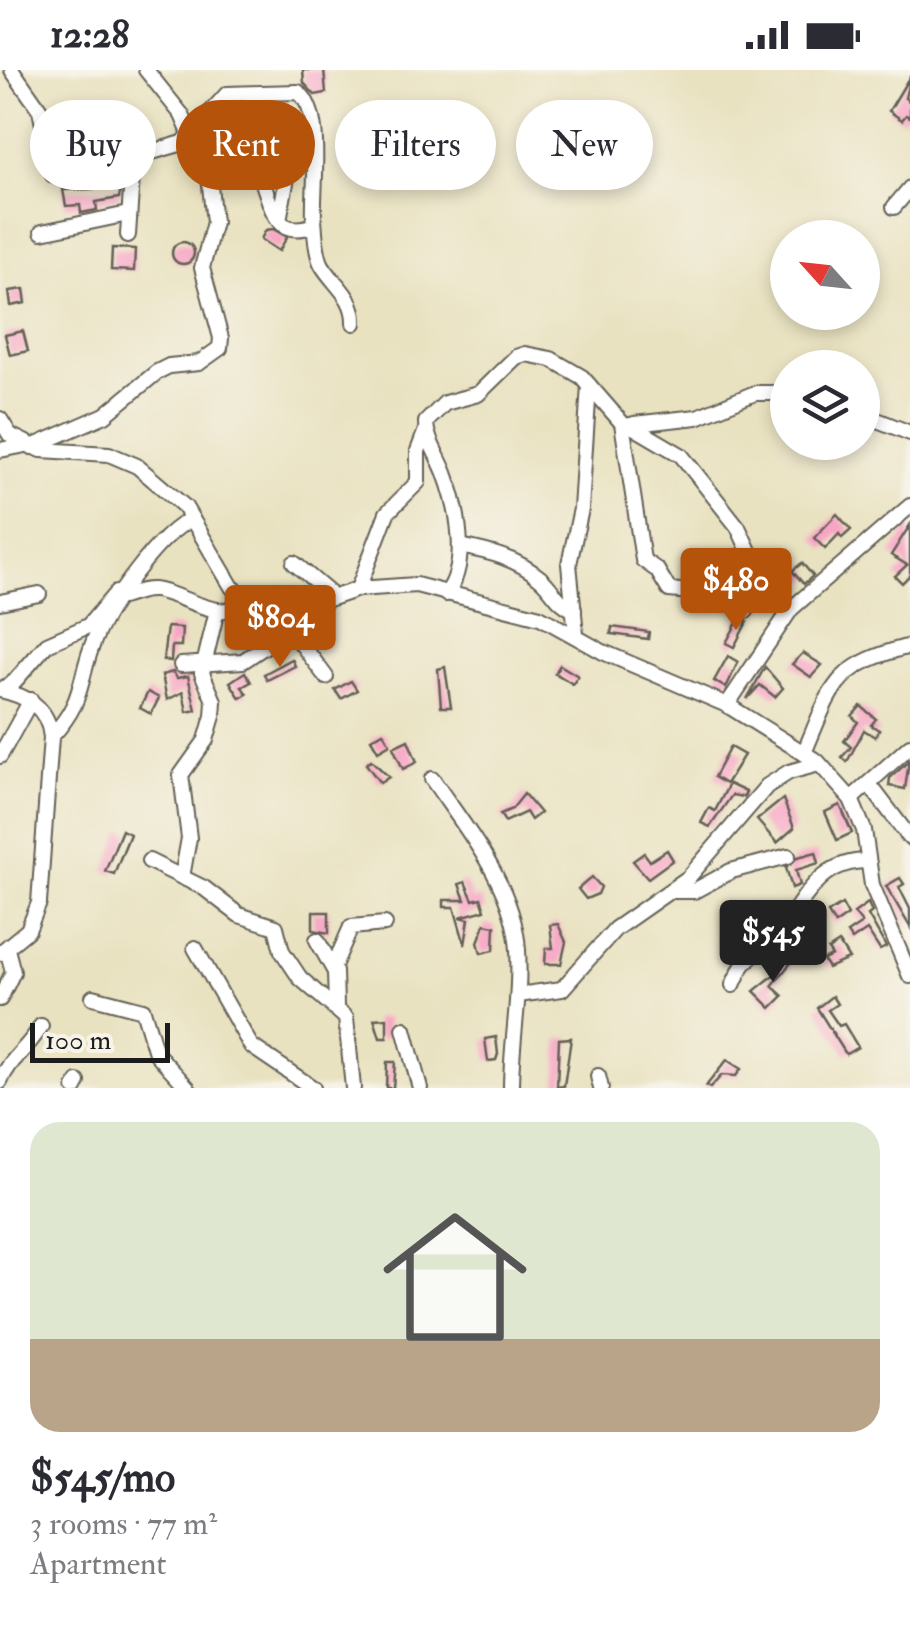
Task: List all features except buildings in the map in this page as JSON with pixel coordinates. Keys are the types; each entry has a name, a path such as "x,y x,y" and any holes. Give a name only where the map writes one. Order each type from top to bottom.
{"street":[{"path":"12,70 33,100"},
{"path":"146,70 176,107"},
{"path":"221,100 226,94 286,90 304,96 305,100"},
{"path":"315,143 319,162 315,177"},
{"path":"894,207 910,187 910,171"},
{"path":"128,235 131,190"},
{"path":"0,450 29,446 105,415 157,372 199,363 220,348 222,338 202,268 212,236 211,190"},
{"path":"262,190 266,204 280,220 300,228 314,225"},
{"path":"280,220 285,190"},
{"path":"312,190 321,263 352,302 354,323"},
{"path":"42,232 128,214"},
{"path":"358,589 387,512 418,482 418,451 428,415 436,408 478,394 516,356 525,354 560,363 589,384 626,424 681,455 738,526 763,581 746,610"},
{"path":"576,634 570,564 582,509 589,384"},
{"path":"626,424 696,417 755,393 770,393"},
{"path":"0,420 10,435 29,446 70,455 122,457 160,483 192,519 224,574 246,601 274,614 358,589 416,585 514,608 576,634 602,652 727,705 819,764 851,799 864,830 872,886 910,976"},
{"path":"880,421 910,433"},
{"path":"626,424 643,560 657,570 668,590 703,593"},
{"path":"426,430 448,483 460,546 459,574 446,594"},
{"path":"727,705 791,609 910,506"},
{"path":"51,736 79,699 95,638 132,580 167,533 192,519"},
{"path":"460,546 507,557 537,576 557,601 574,610"},
{"path":"294,562 338,596"},
{"path":"0,690 14,682 46,644 88,626 106,602 132,580"},
{"path":"122,597 147,589 232,611 246,601"},
{"path":"0,602 39,594"},
{"path":"181,665 243,661 338,596"},
{"path":"182,877 188,838 181,775 206,740 214,706 203,682 217,610"},
{"path":"289,627 326,677"},
{"path":"804,753 839,677 861,662 910,646"},
{"path":"0,690 31,700 46,717 51,736 39,903 28,930 4,951 13,972 0,999"},
{"path":"0,756 31,700"},
{"path":"851,799 910,746"},
{"path":"518,995 562,989 615,930 671,892 722,842 776,779 819,764"},
{"path":"432,779 489,862 515,932 518,995 511,1088"},
{"path":"869,784 910,838"},
{"path":"671,892 694,890 730,871 788,856"},
{"path":"150,861 182,877 238,915 276,926 282,951 300,978 336,1006 348,1027 353,1088"},
{"path":"733,985 748,954 772,940 822,874 842,863 868,861"},
{"path":"333,968 352,926 385,924"},
{"path":"317,940 333,968 336,1006"},
{"path":"195,948 252,1046 313,1088"},
{"path":"94,996 142,1010 156,1053 188,1088"},
{"path":"0,1082 13,1056 34,1040 41,1026"},
{"path":"404,1029 420,1088"}]}
